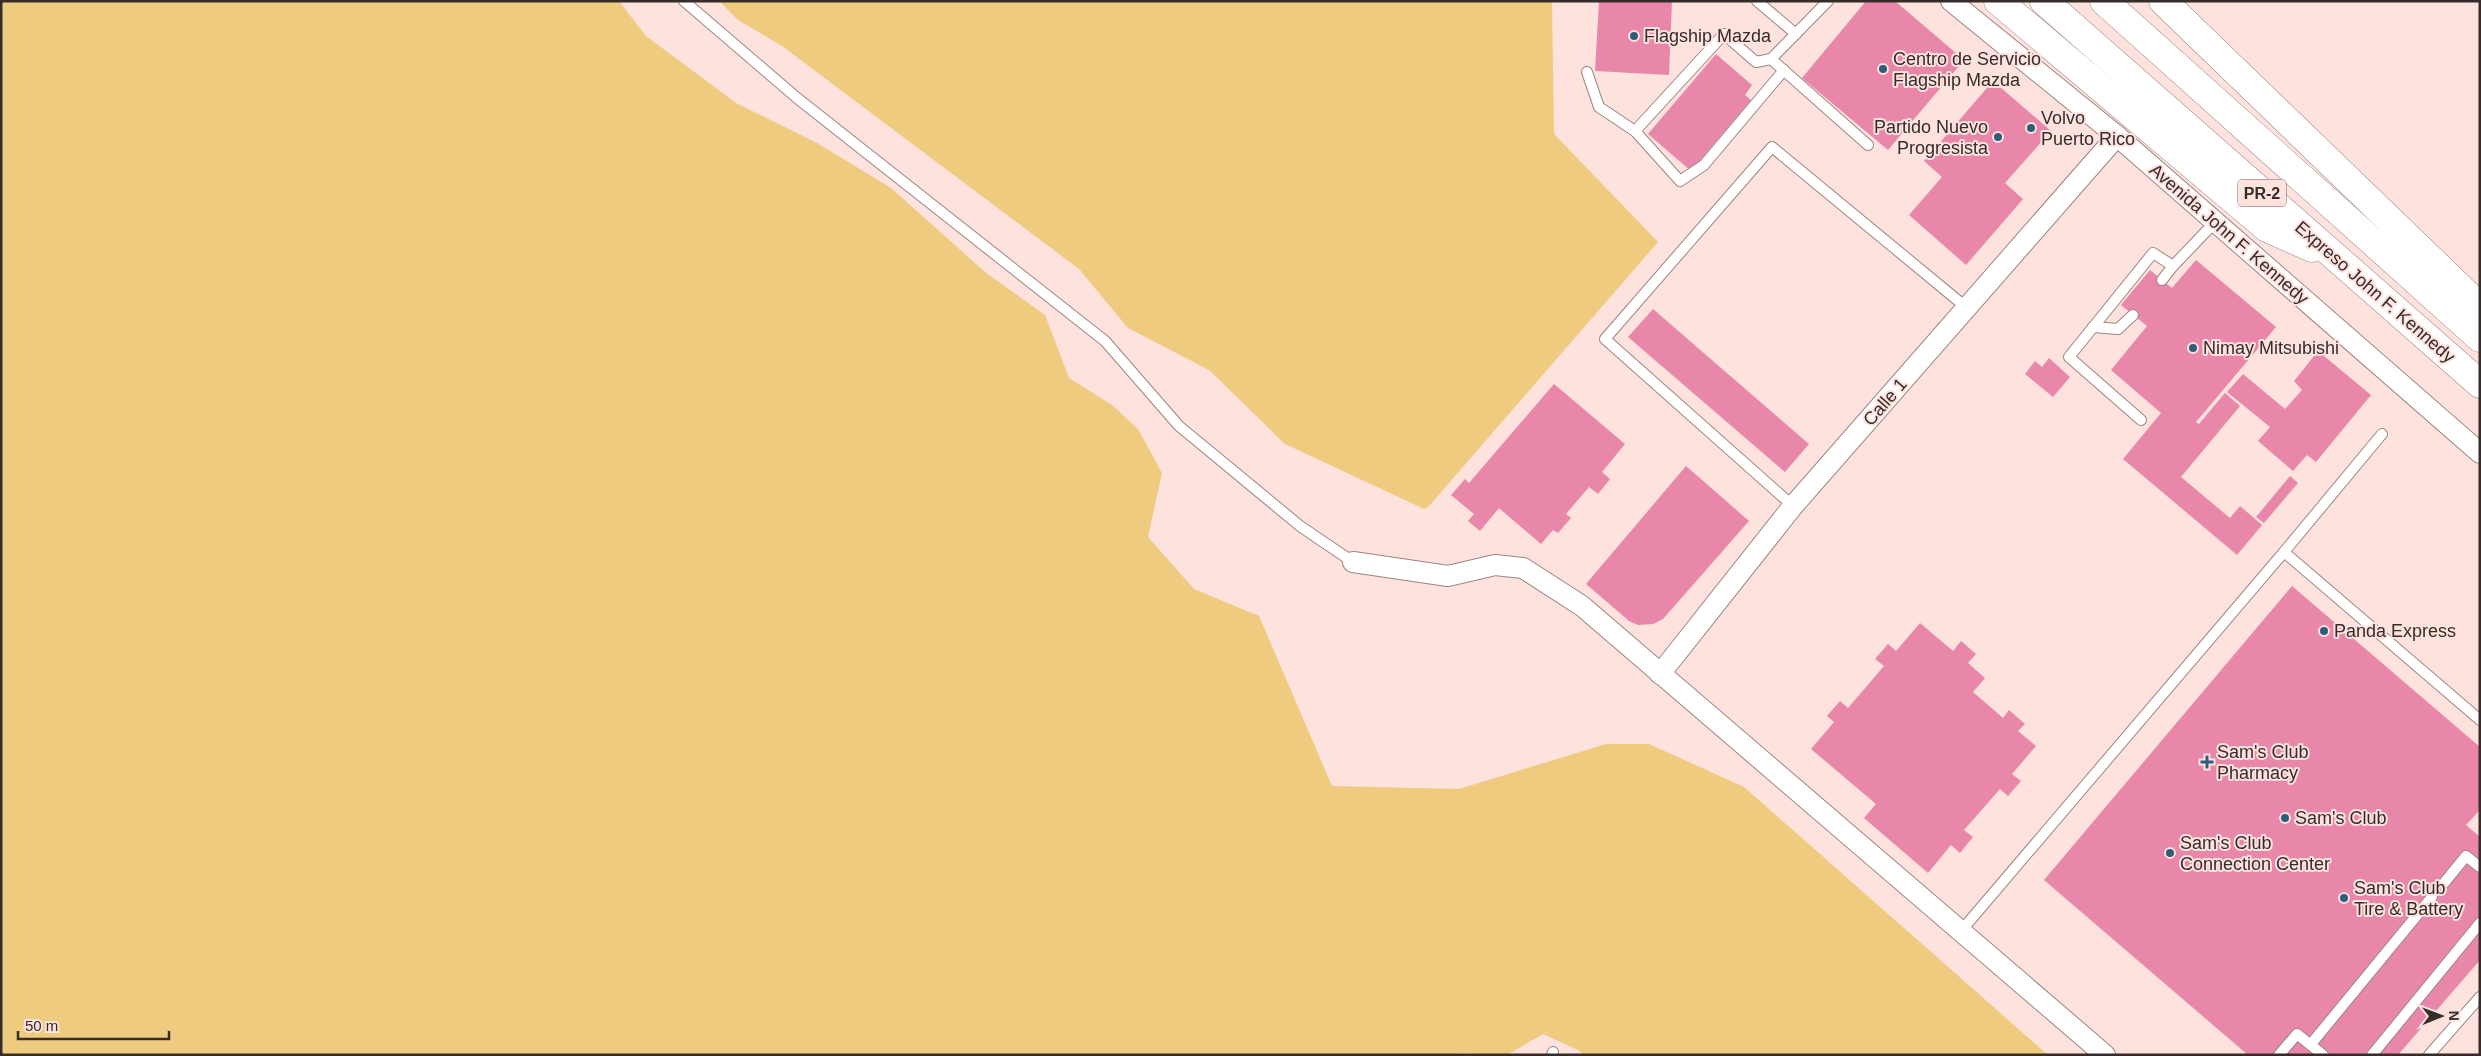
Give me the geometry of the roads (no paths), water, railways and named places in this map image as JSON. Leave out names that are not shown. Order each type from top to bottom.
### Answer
[{"type":"highway","points":[[1998,1],[2267,228],[2338,260]]},
{"type":"highway","name":"Expreso John F. Kennedy","points":[[2044,1],[2480,384]]},
{"type":"highway","name":"Expreso John F. Kennedy","points":[[2104,1],[2480,338]]},
{"type":"highway","points":[[2163,1],[2480,307]]},
{"type":"street","name":"Avenida John F. Kennedy","points":[[1951,1],[2117,136],[2480,453]]},
{"type":"street","name":"Calle 1","points":[[1660,674],[1793,506],[2117,136]]},
{"type":"street","points":[[1353,562],[1448,576],[1495,565],[1523,568],[1582,606],[2105,1055]]},
{"type":"lane","points":[[684,1],[797,98],[1105,341],[1179,426],[1300,526],[1353,562]]},
{"type":"lane","points":[[1757,1],[1796,34]]},
{"type":"lane","points":[[1635,131],[1724,34],[1756,62],[1771,59],[1828,1]]},
{"type":"lane","points":[[1771,59],[1868,145]]},
{"type":"lane","points":[[1587,72],[1599,107],[1635,131],[1680,181],[1704,165],[1784,70]]},
{"type":"lane","points":[[1793,506],[1605,338],[1772,147],[1967,308]]},
{"type":"lane","points":[[2162,280],[2215,222]]},
{"type":"lane","points":[[2141,420],[2069,357],[2153,253],[2173,266]]},
{"type":"lane","points":[[2093,327],[2118,329],[2134,315]]},
{"type":"lane","points":[[1961,932],[2382,434]]},
{"type":"lane","points":[[2284,552],[2480,720]]},
{"type":"lane","points":[[2444,883],[2466,856],[2480,867]]},
{"type":"lane","points":[[2311,1044],[2432,897]]},
{"type":"lane","points":[[2372,1055],[2480,923]]},
{"type":"lane","points":[[2429,1055],[2480,997]]},
{"type":"lane","points":[[2279,1055],[2297,1034],[2323,1055]]},
{"type":"place","name":"Flagship Mazda","points":[[1634,36]]},
{"type":"place","name":"Centro de Servicio Flagship Mazda","points":[[1883,69]]},
{"type":"place","name":"Volvo Puerto Rico","points":[[2031,128]]},
{"type":"place","name":"Partido Nuevo Progresista","points":[[1998,137]]},
{"type":"place","name":"Nimay Mitsubishi","points":[[2193,348]]},
{"type":"place","name":"Panda Express","points":[[2324,631]]},
{"type":"place","name":"Sam's Club Pharmacy","points":[[2207,762]]},
{"type":"place","name":"Sam's Club","points":[[2285,818]]},
{"type":"place","name":"Sam's Club Connection Center","points":[[2170,853]]},
{"type":"place","name":"Sam's Club Tire & Battery","points":[[2344,898]]}]
